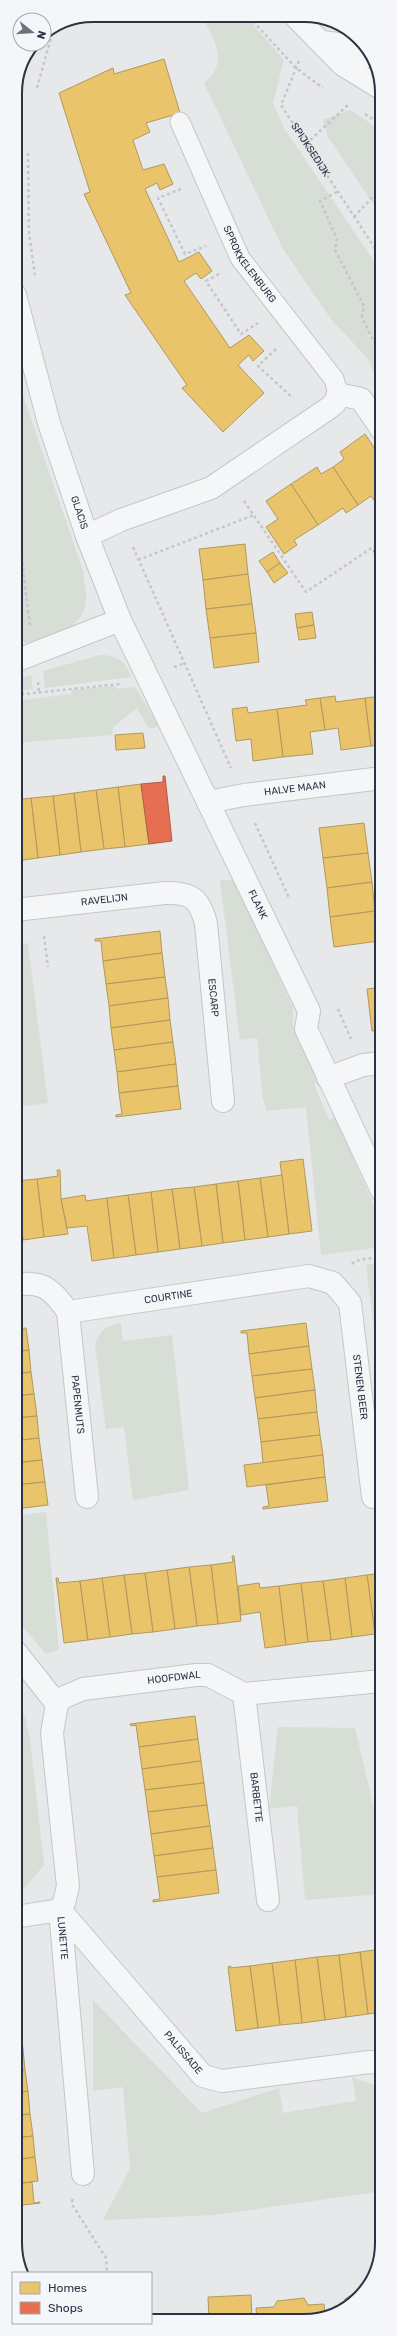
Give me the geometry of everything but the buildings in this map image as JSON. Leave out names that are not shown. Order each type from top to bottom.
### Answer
[{"type":"street","points":[[309,31],[362,53]]},
{"type":"street","points":[[309,31],[343,65],[375,84]]},
{"type":"street","name":"GLACIS","points":[[22,321],[49,423],[87,536],[120,620]]},
{"type":"street","points":[[87,536],[121,520],[204,491],[226,478],[329,408],[335,403],[338,394],[361,399],[375,420]]},
{"type":"street","points":[[22,659],[120,620]]},
{"type":"street","name":"FLANK","points":[[120,620],[309,1011],[306,1029],[375,1176]]},
{"type":"street","name":"HALVE MAAN","points":[[208,802],[244,795],[375,779]]},
{"type":"street","name":"RAVELIJN","points":[[22,909],[165,893],[179,893],[193,898]]},
{"type":"street","name":"ESCARP","points":[[193,898],[203,911],[206,924],[223,1101]]},
{"type":"street","points":[[328,1078],[373,1064]]},
{"type":"street","name":"COURTINE","points":[[68,1312],[309,1276],[333,1283]]},
{"type":"street","name":"STENEN BEER","points":[[333,1283],[350,1303],[374,1497]]},
{"type":"street","points":[[22,1285],[40,1284],[57,1296],[68,1312]]},
{"type":"street","name":"PAPENMUTS","points":[[68,1312],[87,1497]]},
{"type":"street","points":[[22,1660],[57,1704]]},
{"type":"street","name":"HOOFDWAL","points":[[57,1704],[62,1698],[83,1689],[196,1675],[208,1675],[244,1694]]},
{"type":"street","points":[[244,1694],[375,1682]]},
{"type":"street","name":"BARBETTE","points":[[244,1694],[268,1900]]},
{"type":"street","name":"LUNETTE","points":[[57,1704],[52,1733],[68,1886],[64,1903],[60,1910],[82,2174]]},
{"type":"street","points":[[22,1916],[60,1910]]},
{"type":"street","name":"PALISSADE","points":[[60,1910],[203,2076],[222,2081],[375,2062]]},
{"type":"lane","name":"SPROKKELENBURG","points":[[180,122],[240,258],[334,379],[338,394]]},
{"type":"path","name":"SPIJKSEDIJK","points":[[309,31],[281,105],[353,218],[375,249]]},
{"type":"path","points":[[37,88],[52,35]]},
{"type":"path","points":[[306,144],[349,104]]},
{"type":"path","points":[[28,153],[30,233],[36,279]]},
{"type":"path","points":[[337,192],[320,201],[336,239],[335,250],[364,306],[362,318],[375,344]]},
{"type":"path","points":[[353,218],[375,194]]},
{"type":"path","points":[[226,478],[254,515],[306,592],[375,545]]},
{"type":"path","points":[[138,560],[254,515]]},
{"type":"path","points":[[121,520],[290,901]]},
{"type":"path","points":[[22,560],[31,634],[36,654]]},
{"type":"path","points":[[22,694],[131,683],[185,663]]},
{"type":"path","points":[[338,1008],[373,1064]]},
{"type":"path","points":[[82,2174],[70,2180],[73,2206],[106,2258],[107,2272]]},
{"type":"shaded area","points":[[205,22],[250,22],[284,60],[273,103],[284,128],[375,263],[375,377],[368,359],[331,319],[283,249],[204,83],[212,75],[218,59],[215,42]]},
{"type":"shaded area","points":[[350,110],[375,126],[375,207],[328,137],[323,120]]},
{"type":"shaded area","points":[[22,392],[83,571],[86,596],[84,610],[73,625],[55,635],[25,643],[22,639]]},
{"type":"shaded area","points":[[100,655],[111,656],[120,660],[129,671],[131,677],[45,688],[43,671]]},
{"type":"shaded area","points":[[31,675],[33,689],[22,690],[22,678]]},
{"type":"shaded area","points":[[115,686],[118,689],[135,687],[159,726],[149,729],[137,708],[113,727],[112,735],[22,742],[22,700],[71,694],[72,690]]},
{"type":"shaded area","points":[[220,880],[234,880],[293,1008],[293,1024],[318,1081],[314,1084],[329,1120],[335,1117],[375,1208],[375,1248],[321,1255],[306,1107],[267,1111],[263,1100],[257,1038],[240,1040]]},
{"type":"shaded area","points":[[28,943],[48,1103],[22,1106],[22,944]]},
{"type":"shaded area","points":[[375,1264],[375,1337],[366,1265]]},
{"type":"shaded area","points":[[121,1323],[123,1341],[172,1335],[189,1490],[133,1500],[124,1427],[106,1429],[95,1345],[101,1332],[108,1327]]},
{"type":"shaded area","points":[[46,1512],[59,1650],[46,1654],[22,1625],[22,1515]]},
{"type":"shaded area","points":[[22,1712],[26,1718],[30,1740],[44,1865],[22,1891]]},
{"type":"shaded area","points":[[278,1727],[355,1728],[375,1813],[375,1895],[305,1900],[297,1806],[269,1809]]},
{"type":"shaded area","points":[[93,2000],[202,2113],[279,2088],[283,2113],[356,2101],[352,2077],[375,2085],[375,2192],[215,2215],[103,2220],[130,2168],[123,2087],[93,2091]]}]
